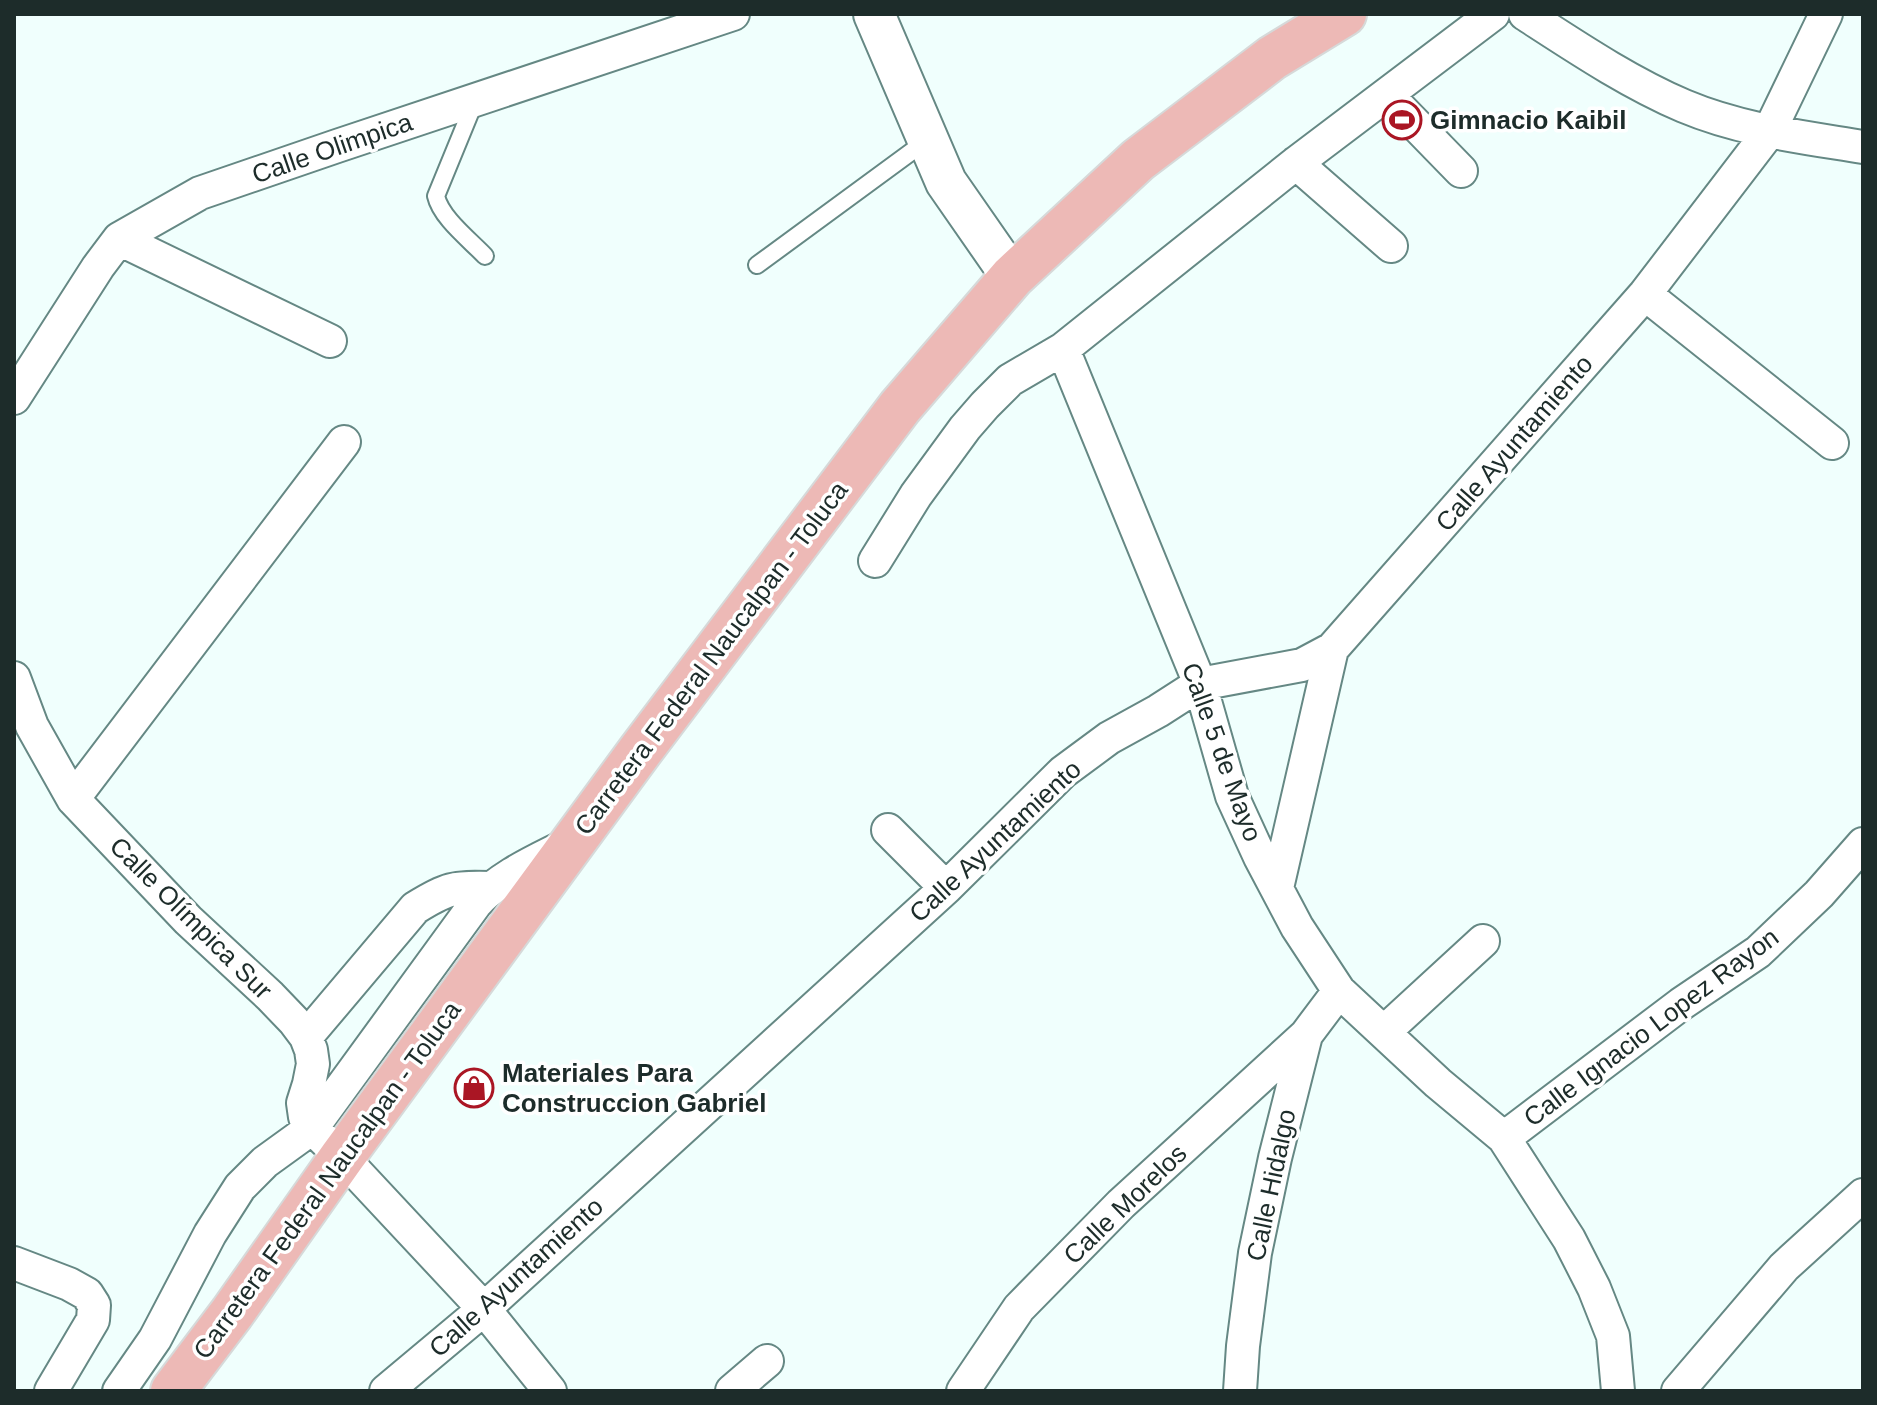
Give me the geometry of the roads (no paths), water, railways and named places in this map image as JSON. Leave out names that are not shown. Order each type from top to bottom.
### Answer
[{"type":"main road","name":"Carretera Federal Naucalpan - Toluca","points":[[175,1389],[232,1313],[327,1143],[572,843],[900,407],[1012,277],[1138,160],[1272,58],[1344,14]]},
{"type":"street","name":"Calle Olimpica","points":[[14,398],[119,239],[200,193],[733,14]]},
{"type":"street","points":[[874,14],[946,182],[1012,277]]},
{"type":"street","points":[[875,561],[916,495],[985,405],[1010,380],[1063,349],[1296,163],[1493,14]]},
{"type":"street","points":[[1525,14],[1642,85],[1685,106],[1769,132],[1863,147]]},
{"type":"street","name":"Calle Ayuntamiento","points":[[386,1391],[484,1309],[946,888],[1063,772],[1109,738],[1200,684],[1302,665],[1332,649],[1645,294],[1769,132],[1826,14]]},
{"type":"street","points":[[1387,95],[1461,171]]},
{"type":"street","points":[[1296,163],[1391,246]]},
{"type":"street","points":[[119,239],[330,341]]},
{"type":"street","points":[[1645,294],[1832,443]]},
{"type":"street","name":"Calle 5 de Mayo","points":[[1063,349],[1200,684],[1232,796],[1297,927],[1339,991],[1438,1083],[1504,1138],[1569,1239],[1594,1288],[1613,1336],[1618,1391]]},
{"type":"street","points":[[73,799],[344,442]]},
{"type":"street","points":[[1277,888],[1332,649]]},
{"type":"street","name":"Calle Olímpica Sur","points":[[14,678],[32,726],[73,799],[188,920],[270,996],[306,1037]]},
{"type":"street","points":[[888,830],[946,888]]},
{"type":"street","points":[[122,1390],[155,1339],[210,1234],[240,1187],[265,1162],[327,1143],[467,916],[490,888],[507,876],[572,843]]},
{"type":"street","name":"Calle Ignacio Lopez Rayon","points":[[1504,1138],[1681,1004],[1758,952],[1819,894],[1863,844]]},
{"type":"street","points":[[490,888],[459,887],[415,908],[306,1037],[313,1064],[303,1103],[305,1117],[327,1143],[484,1309],[550,1391]]},
{"type":"street","points":[[1384,1032],[1483,941]]},
{"type":"street","name":"Calle Hidalgo","points":[[1240,1391],[1255,1253],[1275,1158],[1306,1035],[1339,991]]},
{"type":"street","name":"Calle Morelos","points":[[963,1391],[1019,1308],[1121,1204],[1306,1035]]},
{"type":"street","points":[[1678,1391],[1784,1267],[1863,1195]]},
{"type":"street","points":[[14,1263],[69,1284],[87,1294],[94,1305],[93,1320],[51,1391]]},
{"type":"street","points":[[732,1391],[767,1361]]},
{"type":"lane","points":[[475,99],[436,196],[446,216],[485,256]]},
{"type":"lane","points":[[757,265],[928,140]]},
{"type":"place","name":"Gimnacio Kaibil","points":[[1402,120]]},
{"type":"place","name":"Materiales Para Construccion Gabriel","points":[[474,1088]]}]
